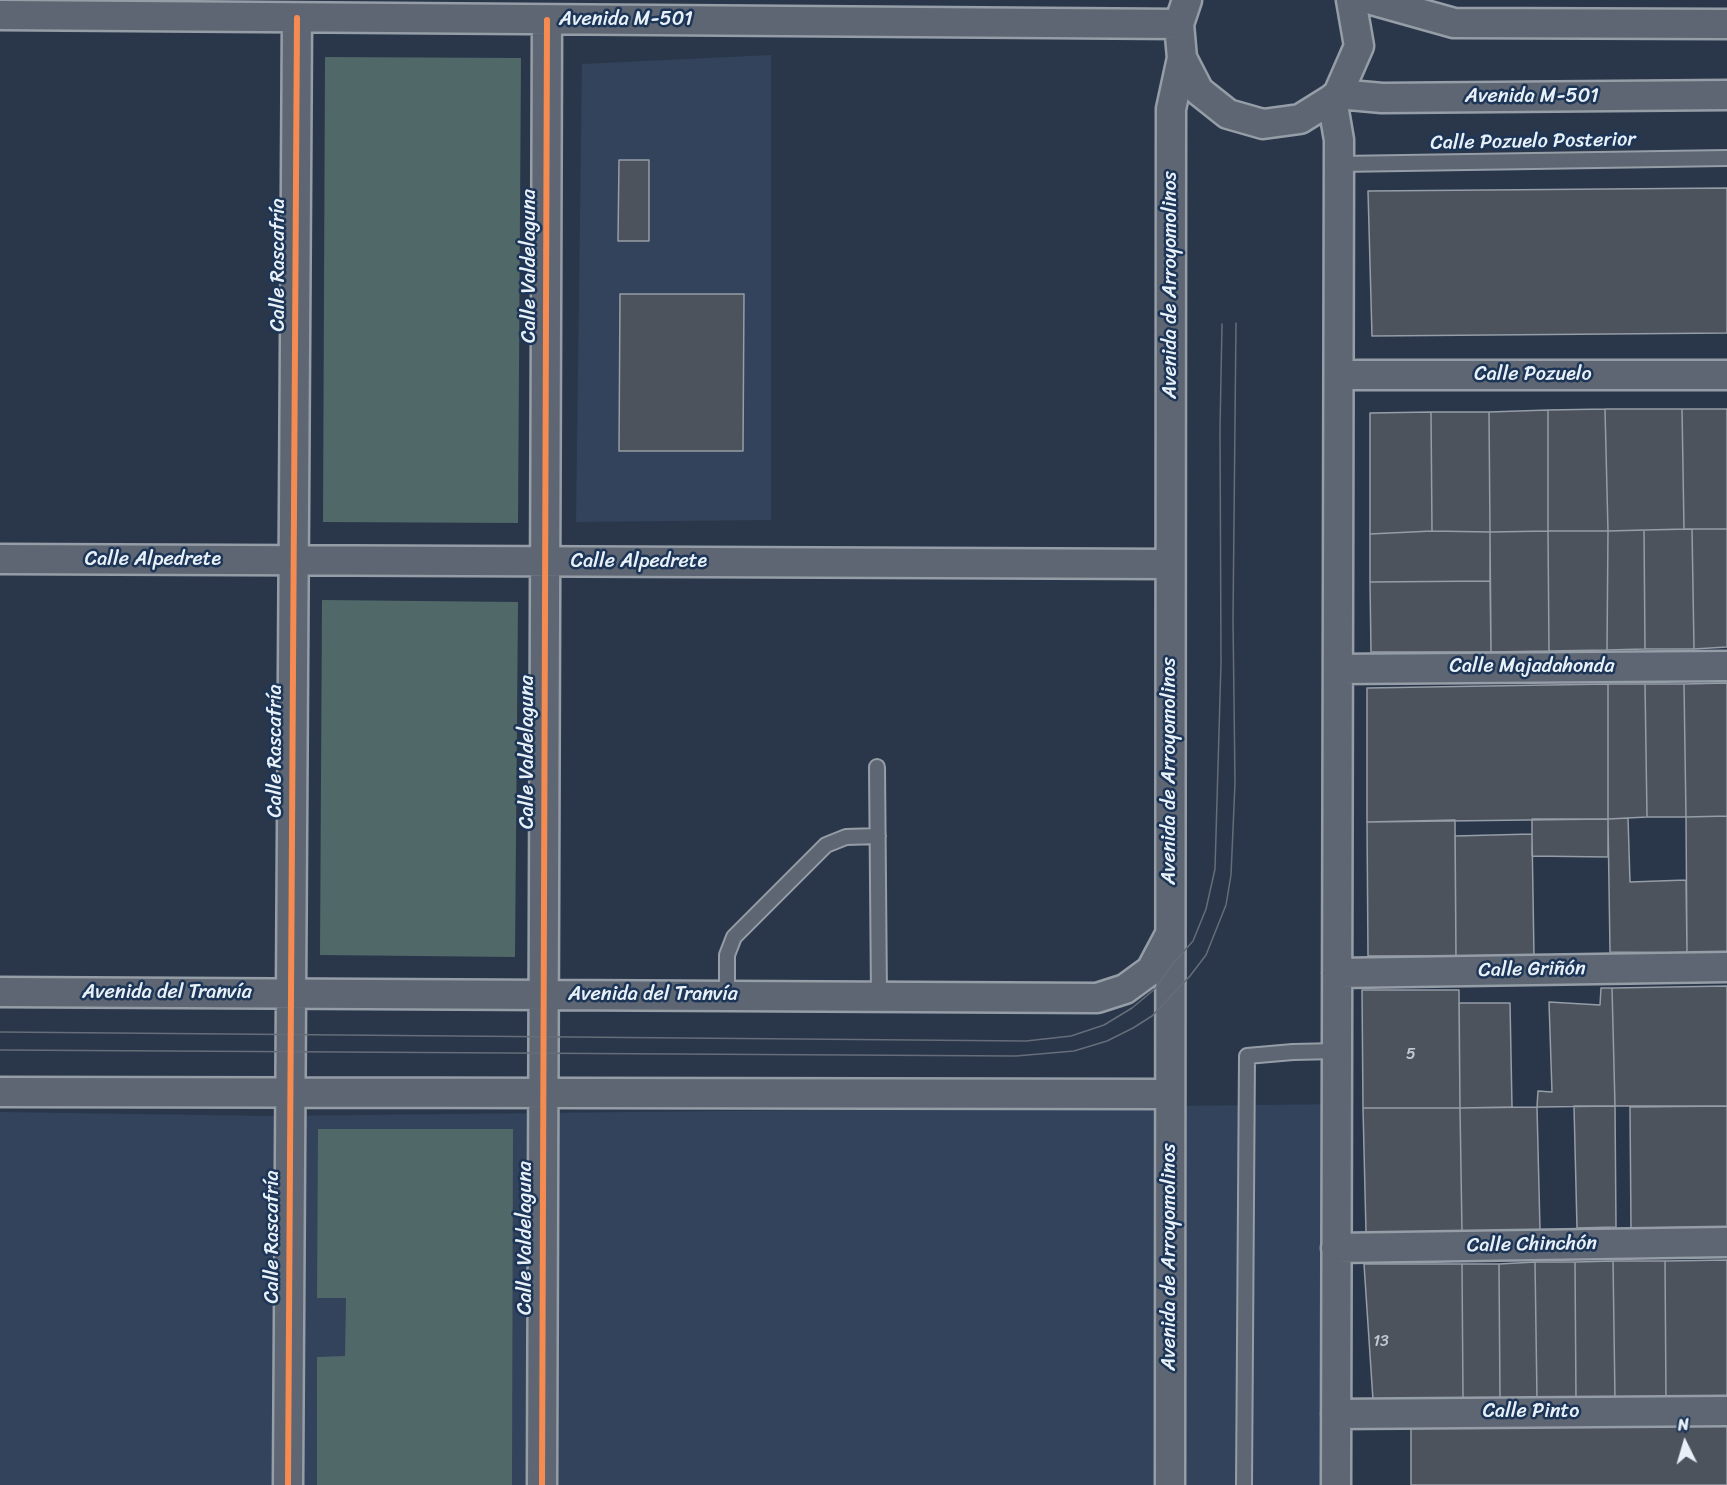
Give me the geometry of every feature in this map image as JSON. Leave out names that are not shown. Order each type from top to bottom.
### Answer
[{"type":"street","points":[[1336,1485],[1339,140],[1335,97],[1359,46],[1351,0]]},
{"type":"street","points":[[1372,0],[1454,23],[1727,24]]},
{"type":"street","points":[[1183,12],[1182,58],[1198,91],[1228,114],[1263,124],[1300,119],[1335,97]]},
{"type":"street","name":"Avenida M-501","points":[[0,15],[547,20],[1183,12]]},
{"type":"street","name":"Calle Rascafría","points":[[288,1485],[297,18]]},
{"type":"street","name":"Calle Valdelaguna","points":[[542,1485],[547,20]]},
{"type":"street","name":"Avenida de Arroyomolinos","points":[[1170,1485],[1171,109],[1182,58]]},
{"type":"street","name":"Avenida M-501","points":[[1335,97],[1727,95]]},
{"type":"street","name":"Calle Pozuelo","points":[[1339,375],[1727,375]]},
{"type":"street","name":"Calle Alpedrete","points":[[0,559],[1170,564]]},
{"type":"street","name":"Calle Majadahonda","points":[[1338,669],[1727,666]]},
{"type":"street","name":"Avenida del Tranvía","points":[[0,992],[1097,998],[1125,989],[1151,970],[1170,934]]},
{"type":"street","name":"Calle Griñón","points":[[1337,972],[1727,967]]},
{"type":"street","points":[[0,1092],[1170,1094]]},
{"type":"street","name":"Calle Chinchón","points":[[1336,1248],[1727,1242]]},
{"type":"street","name":"Calle Pinto","points":[[1336,1414],[1727,1411]]},
{"type":"lane","name":"Calle Pozuelo Posterior","points":[[1339,164],[1727,158]]},
{"type":"lane","points":[[877,767],[879,996]]},
{"type":"lane","points":[[727,996],[727,955],[734,937],[826,845],[846,837],[878,836]]},
{"type":"lane","points":[[1244,1485],[1247,1056],[1337,1051]]},
{"type":"shaded area","points":[[771,55],[771,520],[576,522],[582,64]]},
{"type":"shaded area","points":[[1348,1104],[1349,1485],[0,1485],[0,1112],[272,1116]]},
{"type":"green space","points":[[325,57],[521,58],[518,523],[323,522]]},
{"type":"green space","points":[[322,600],[518,602],[515,957],[320,955]]},
{"type":"green space","points":[[318,1129],[513,1129],[512,1485],[317,1485],[317,1357],[345,1356],[346,1298],[317,1298]]},
{"type":"building","points":[[619,160],[649,160],[649,241],[618,241]]},
{"type":"building","points":[[1727,188],[1727,333],[1372,336],[1368,191]]},
{"type":"building","points":[[620,294],[744,294],[743,451],[619,451]]},
{"type":"building","points":[[1605,409],[1608,531],[1548,531],[1548,410]]},
{"type":"building","points":[[1605,409],[1682,409],[1684,529],[1608,531]]},
{"type":"building","points":[[1682,409],[1727,409],[1727,529],[1684,529]]},
{"type":"building","points":[[1548,410],[1548,531],[1490,532],[1489,412]]},
{"type":"building","points":[[1431,412],[1432,531],[1370,534],[1370,413]]},
{"type":"building","points":[[1431,412],[1489,412],[1490,532],[1432,531]]},
{"type":"building","points":[[1692,529],[1694,649],[1645,649],[1644,530]]},
{"type":"building","points":[[1692,529],[1727,529],[1727,647],[1694,649]]},
{"type":"building","points":[[1644,530],[1645,649],[1607,650],[1608,531]]},
{"type":"building","points":[[1432,531],[1490,532],[1490,581],[1370,582],[1370,534]]},
{"type":"building","points":[[1548,531],[1549,651],[1491,652],[1490,532]]},
{"type":"building","points":[[1548,531],[1608,531],[1607,650],[1549,651]]},
{"type":"building","points":[[1490,581],[1491,652],[1371,652],[1370,582]]},
{"type":"building","points":[[1727,683],[1727,816],[1686,817],[1684,684]]},
{"type":"building","points":[[1608,684],[1608,819],[1367,822],[1367,688]]},
{"type":"building","points":[[1608,684],[1645,684],[1647,817],[1608,819]]},
{"type":"building","points":[[1645,684],[1684,684],[1686,817],[1647,817]]},
{"type":"building","points":[[1727,816],[1727,952],[1687,953],[1686,817]]},
{"type":"building","points":[[1628,818],[1630,882],[1686,880],[1687,953],[1610,952],[1608,819]]},
{"type":"building","points":[[1532,819],[1608,819],[1608,857],[1532,856]]},
{"type":"building","points":[[1455,820],[1456,956],[1368,956],[1367,822]]},
{"type":"building","points":[[1532,834],[1534,956],[1456,956],[1455,836]]},
{"type":"building","points":[[1727,986],[1727,1106],[1615,1106],[1612,988]]},
{"type":"building","points":[[1601,988],[1612,988],[1615,1106],[1537,1107],[1538,1091],[1552,1092],[1549,1002],[1600,1005]]},
{"type":"building","points":[[1362,990],[1459,990],[1460,1108],[1363,1108]]},
{"type":"building","points":[[1459,1003],[1510,1003],[1512,1107],[1460,1108]]},
{"type":"building","points":[[1574,1106],[1615,1106],[1616,1227],[1577,1228]]},
{"type":"building","points":[[1727,1106],[1727,1227],[1631,1228],[1630,1107]]},
{"type":"building","points":[[1537,1107],[1540,1230],[1462,1233],[1460,1108]]},
{"type":"building","points":[[1363,1108],[1460,1108],[1462,1233],[1366,1232]]},
{"type":"building","points":[[1727,1260],[1727,1398],[1666,1398],[1665,1261]]},
{"type":"building","points":[[1613,1261],[1615,1399],[1576,1400],[1575,1262]]},
{"type":"building","points":[[1613,1261],[1665,1261],[1666,1398],[1615,1399]]},
{"type":"building","points":[[1535,1262],[1537,1399],[1500,1399],[1499,1264]]},
{"type":"building","points":[[1535,1262],[1575,1262],[1576,1400],[1537,1399]]},
{"type":"building","points":[[1364,1264],[1462,1264],[1463,1400],[1373,1400]]},
{"type":"building","points":[[1462,1264],[1499,1264],[1500,1399],[1463,1400]]},
{"type":"building","points":[[1727,1422],[1727,1485],[1411,1485],[1411,1425]]},
{"type":"tram line","points":[[0,1050],[1016,1056],[1074,1051],[1107,1041],[1133,1028],[1152,1016],[1190,976],[1206,955],[1226,905],[1231,875],[1235,783],[1233,619],[1236,323]]},
{"type":"tram line","points":[[0,1032],[1026,1041],[1071,1036],[1104,1025],[1132,1008],[1156,988],[1170,967],[1193,941],[1206,909],[1215,869],[1221,663],[1222,324]]},
{"type":"cycle path","points":[[288,1485],[297,18]]},
{"type":"cycle path","points":[[542,1485],[547,20]]}]
